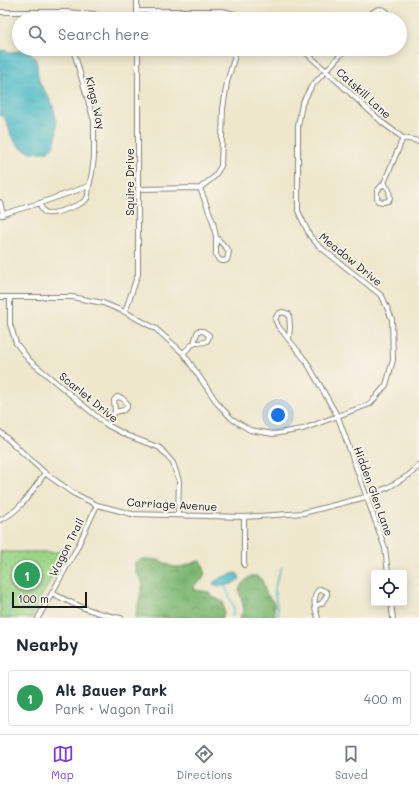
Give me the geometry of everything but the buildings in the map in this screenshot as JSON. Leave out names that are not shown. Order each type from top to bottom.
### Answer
[{"type":"street","points":[[137,0],[137,11],[227,12]]},
{"type":"street","points":[[372,12],[378,9],[387,12]]},
{"type":"street","points":[[0,12],[66,12]]},
{"type":"street","name":"Kings Way","points":[[40,203],[44,212],[47,214],[53,214],[83,203],[88,196],[94,157],[94,121],[75,56]]},
{"type":"street","name":"Squire Drive","points":[[125,312],[136,284],[138,274],[138,56]]},
{"type":"street","points":[[138,189],[200,188],[214,177],[221,166],[223,109],[227,82],[236,56]]},
{"type":"street","name":"Catskill Lane","points":[[310,56],[383,123],[403,138],[419,141]]},
{"type":"street","name":"Meadow Drive","points":[[0,297],[72,297],[103,303],[125,312],[156,329],[183,354],[218,404],[232,419],[250,430],[273,434],[303,429],[370,404],[386,385],[393,360],[392,319],[382,296],[320,247],[310,236],[298,211],[298,126],[302,104],[311,87],[340,56]]},
{"type":"street","points":[[384,183],[403,138]]},
{"type":"street","points":[[0,202],[2,215],[89,186]]},
{"type":"street","points":[[200,188],[213,222],[216,236],[216,255],[218,260],[227,260],[229,251],[216,236]]},
{"type":"street","name":"Scarlet Drive","points":[[10,297],[10,324],[16,343],[29,360],[107,425],[126,435],[160,448],[173,463],[179,481],[178,514]]},
{"type":"street","name":"Hidden Glen Lane","points":[[289,338],[289,314],[282,312],[278,314],[275,319],[278,326],[306,361],[338,417],[385,548],[388,570]]},
{"type":"street","points":[[183,354],[194,344]]},
{"type":"street","points":[[107,425],[115,412]]},
{"type":"street","name":"Carriage Avenue","points":[[0,432],[45,473],[73,493],[97,505],[132,514],[178,514],[244,517],[303,513],[366,497],[389,487],[409,475],[419,466]]},
{"type":"street","points":[[0,520],[10,516],[19,508],[45,473]]},
{"type":"street","name":"Wagon Trail","points":[[38,618],[77,548],[97,505]]},
{"type":"street","points":[[244,517],[244,565]]},
{"type":"street","points":[[52,593],[73,604],[94,612],[121,618]]},
{"type":"street","points":[[316,606],[318,618]]},
{"type":"street","points":[[391,606],[393,618]]},
{"type":"green space","points":[[0,552],[67,552],[41,597],[32,618],[0,618]]},
{"type":"green space","points":[[142,559],[159,560],[174,567],[182,567],[200,561],[204,568],[204,575],[202,580],[195,584],[195,590],[209,592],[211,596],[223,602],[224,613],[222,618],[135,618],[143,583],[135,571],[135,562]]},
{"type":"green space","points":[[251,576],[256,576],[262,580],[266,593],[274,603],[275,618],[239,618],[244,610],[239,589],[241,585]]},
{"type":"water","points":[[0,50],[12,52],[12,56],[34,56],[37,64],[40,83],[53,106],[57,129],[56,140],[53,146],[48,151],[32,152],[23,149],[15,142],[5,119],[0,115]]},
{"type":"water","points":[[236,573],[240,579],[232,584],[218,587],[213,583],[222,577]]},
{"type":"waterway","points":[[278,618],[275,588],[282,567]]},
{"type":"waterway","points":[[225,586],[234,607],[232,618]]},
{"type":"waterway","points":[[10,618],[11,602]]},
{"type":"place","name":"Alt Bauer Park","points":[[27,575]]}]
